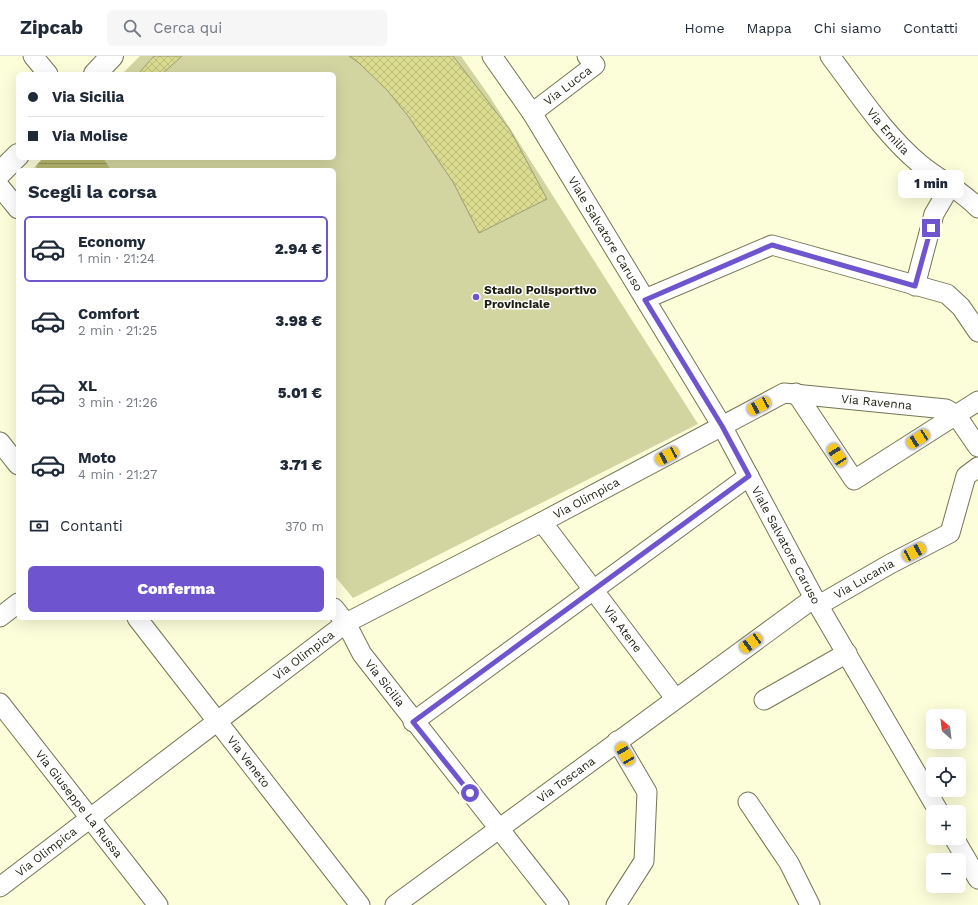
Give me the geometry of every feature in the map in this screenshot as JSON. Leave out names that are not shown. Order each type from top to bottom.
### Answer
[{"type":"street","points":[[33,56],[46,72]]},
{"type":"street","points":[[97,72],[112,56]]},
{"type":"street","name":"Viale Salvatore Caruso","points":[[492,56],[532,113],[722,426],[817,602],[935,805]]},
{"type":"street","name":"Via Lucca","points":[[532,113],[595,65],[587,56]]},
{"type":"street","name":"Via Emilia","points":[[830,56],[890,135],[920,164],[951,185],[978,208]]},
{"type":"street","points":[[0,173],[16,157]]},
{"type":"street","points":[[915,286],[934,214],[951,185]]},
{"type":"street","points":[[0,187],[16,207]]},
{"type":"street","points":[[645,300],[772,245],[948,294],[961,307],[978,332]]},
{"type":"street","name":"Via Ravenna","points":[[722,426],[784,393],[946,409],[956,415]]},
{"type":"street","points":[[796,394],[854,480],[978,401]]},
{"type":"street","points":[[956,415],[978,447]]},
{"type":"street","name":"Via Olimpica","points":[[0,887],[346,623],[542,522],[722,426]]},
{"type":"street","points":[[0,442],[16,462]]},
{"type":"street","name":"Via Lucania","points":[[817,602],[950,533],[966,476],[978,467]]},
{"type":"street","points":[[413,722],[749,476]]},
{"type":"street","name":"Via Atene","points":[[542,522],[675,698]]},
{"type":"street","name":"Via Toscana","points":[[395,905],[675,698],[817,602]]},
{"type":"street","points":[[0,617],[16,605]]},
{"type":"street","name":"Via Sicilia","points":[[336,610],[346,623],[362,654],[413,722],[559,905]]},
{"type":"street","name":"Via Veneto","points":[[139,620],[360,905]]},
{"type":"street","points":[[764,700],[847,653]]},
{"type":"street","name":"Via Giuseppe La Russa","points":[[0,703],[158,905]]},
{"type":"street","points":[[616,905],[644,861],[647,792],[617,741]]},
{"type":"street","points":[[748,802],[788,863],[810,905]]},
{"type":"street","points":[[958,845],[978,879]]},
{"type":"green space","name":"Stadio Polisportivo Provinciale","points":[[140,56],[461,56],[490,97],[698,424],[353,598],[336,577],[336,168],[34,168],[41,160],[336,160],[336,72],[124,72]]},
{"type":"shaded area","points":[[41,160],[104,160],[110,168],[37,168],[36,166]]},
{"type":"building","points":[[154,56],[182,56],[164,72],[140,72]]},
{"type":"building","points":[[349,56],[453,56],[510,130],[547,199],[479,233],[453,182],[408,116],[387,90],[359,63]]},
{"type":"place","name":"Stadio Polisportivo Provinciale","points":[[476,297]]},
{"type":"route","points":[[470,793],[413,722],[749,476],[722,426],[645,300],[772,245],[915,286],[931,228]]}]
